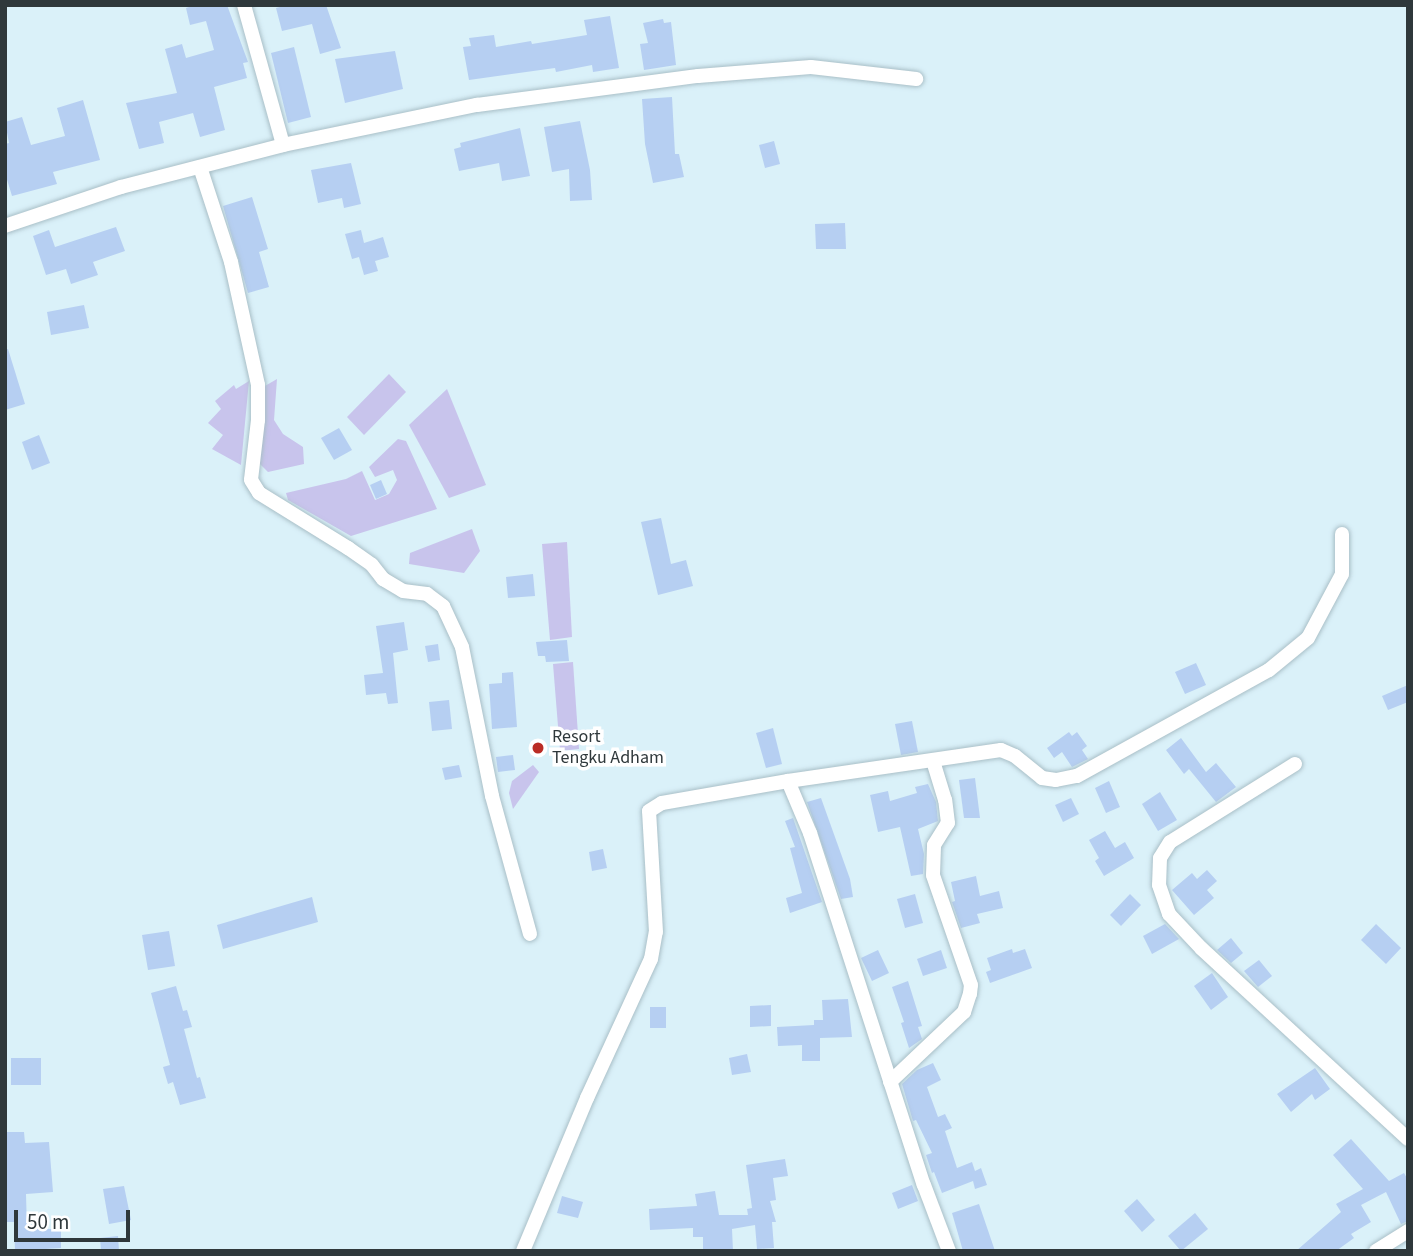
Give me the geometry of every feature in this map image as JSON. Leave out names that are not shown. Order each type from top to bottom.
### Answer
[{"type":"street","points":[[244,5],[282,145]]},
{"type":"street","points":[[5,226],[121,187],[282,145],[477,105],[698,76],[811,67],[916,79]]},
{"type":"street","points":[[200,167],[231,262],[258,385],[258,419],[251,480],[259,493],[348,548],[372,565],[383,579],[403,591],[427,594],[443,606],[463,647],[492,796],[530,934]]},
{"type":"street","points":[[523,1251],[587,1098],[651,960],[656,932],[649,811],[662,803],[788,781],[1001,750],[1015,756],[1042,778],[1055,780],[1077,776],[1269,670],[1308,638],[1342,574],[1342,534]]},
{"type":"street","points":[[890,1082],[964,1012],[971,994],[971,985],[933,875],[934,845],[948,822],[945,800],[933,761]]},
{"type":"street","points":[[1295,764],[1170,842],[1160,858],[1158,885],[1169,914],[1202,949],[1408,1139]]},
{"type":"street","points":[[788,781],[810,833],[890,1082],[949,1251]]},
{"type":"street","points":[[1376,1251],[1408,1231]]},
{"type":"shaded area","points":[[389,374],[406,392],[364,435],[347,417]]},
{"type":"shaded area","points":[[277,379],[274,420],[283,434],[303,447],[304,464],[268,472],[259,463],[265,386]]},
{"type":"shaded area","points":[[249,381],[241,465],[212,449],[223,435],[208,423],[221,409],[215,401],[234,385],[236,389]]},
{"type":"shaded area","points":[[447,389],[486,485],[449,498],[409,425]]},
{"type":"shaded area","points":[[398,439],[406,441],[437,509],[351,536],[288,500],[286,493],[346,479],[362,471],[375,500],[389,494],[397,480],[393,470],[375,477],[369,467]]},
{"type":"shaded area","points":[[472,529],[480,551],[464,573],[409,564],[410,553]]},
{"type":"shaded area","points":[[567,542],[572,637],[550,640],[542,544]]},
{"type":"shaded area","points":[[573,662],[579,749],[560,751],[553,664]]},
{"type":"shaded area","points":[[533,765],[539,772],[513,809],[509,793],[512,781]]},
{"type":"building","points":[[195,5],[227,5],[248,62],[243,63],[247,78],[214,87],[225,130],[200,137],[193,113],[159,122],[164,143],[139,149],[126,103],[177,93],[165,49],[182,44],[186,58],[214,50],[206,21],[190,25],[186,8]]},
{"type":"building","points":[[287,5],[326,5],[341,48],[320,54],[312,24],[282,31],[276,8]]},
{"type":"building","points":[[610,16],[619,68],[593,72],[592,65],[556,72],[555,68],[469,80],[463,47],[471,46],[469,38],[494,35],[496,47],[531,41],[532,44],[587,35],[584,20]]},
{"type":"building","points":[[663,19],[664,23],[671,22],[676,65],[644,70],[640,44],[648,43],[643,23]]},
{"type":"building","points":[[294,47],[311,117],[288,123],[271,53]]},
{"type":"building","points":[[395,51],[403,89],[345,103],[335,59]]},
{"type":"building","points":[[672,97],[675,154],[679,154],[684,177],[653,183],[645,144],[642,99]]},
{"type":"building","points":[[83,100],[100,160],[53,172],[57,184],[12,196],[5,173],[5,144],[9,143],[5,122],[22,117],[31,145],[65,136],[57,108]]},
{"type":"building","points":[[580,121],[590,170],[592,200],[570,201],[569,169],[552,172],[544,127]]},
{"type":"building","points":[[520,128],[530,176],[502,181],[499,163],[459,171],[454,149],[461,147],[460,143]]},
{"type":"building","points":[[774,141],[780,164],[765,168],[759,145]]},
{"type":"building","points":[[351,163],[361,204],[344,208],[342,198],[318,203],[311,170]]},
{"type":"building","points":[[252,197],[268,249],[259,252],[269,287],[248,293],[223,206]]},
{"type":"building","points":[[845,223],[846,249],[816,249],[815,224]]},
{"type":"building","points":[[116,227],[125,251],[93,262],[98,275],[71,284],[66,269],[46,275],[33,236],[49,230],[55,247]]},
{"type":"building","points":[[361,230],[364,243],[383,237],[389,257],[375,261],[378,271],[364,275],[359,257],[352,259],[345,234]]},
{"type":"building","points":[[84,305],[89,328],[51,335],[47,312]]},
{"type":"building","points":[[8,349],[25,404],[5,410],[5,350]]},
{"type":"building","points":[[339,428],[352,450],[334,460],[321,438]]},
{"type":"building","points":[[39,435],[50,463],[32,470],[22,442]]},
{"type":"building","points":[[381,480],[387,494],[376,499],[370,485]]},
{"type":"building","points":[[661,518],[671,564],[686,560],[693,586],[658,595],[641,522]]},
{"type":"building","points":[[533,574],[535,596],[508,598],[506,577]]},
{"type":"building","points":[[404,622],[408,650],[393,653],[398,703],[388,704],[386,693],[366,695],[364,675],[383,673],[376,626]]},
{"type":"building","points":[[567,640],[569,661],[546,662],[545,656],[538,656],[536,642]]},
{"type":"building","points":[[438,644],[440,660],[428,662],[425,646]]},
{"type":"building","points":[[1196,663],[1206,685],[1185,694],[1175,672]]},
{"type":"building","points":[[513,672],[517,727],[492,729],[489,684],[502,683],[502,673]]},
{"type":"building","points":[[1408,685],[1408,702],[1388,710],[1382,696]]},
{"type":"building","points":[[449,700],[452,729],[432,731],[429,702]]},
{"type":"building","points":[[912,721],[918,752],[901,755],[895,724]]},
{"type":"building","points":[[773,728],[782,764],[766,768],[756,733]]},
{"type":"building","points":[[1069,732],[1072,736],[1077,732],[1087,746],[1082,750],[1088,759],[1072,767],[1062,752],[1054,758],[1047,748]]},
{"type":"building","points":[[1181,738],[1206,772],[1216,763],[1236,787],[1216,802],[1189,769],[1184,774],[1166,750]]},
{"type":"building","points":[[513,755],[515,770],[498,772],[496,757]]},
{"type":"building","points":[[459,765],[462,777],[445,780],[442,768]]},
{"type":"building","points":[[975,778],[980,818],[964,818],[959,780]]},
{"type":"building","points":[[1109,781],[1120,807],[1106,813],[1095,788]]},
{"type":"building","points":[[928,784],[936,802],[938,821],[918,829],[924,854],[923,874],[911,876],[900,827],[878,832],[870,795],[888,791],[890,801],[917,793],[915,787]]},
{"type":"building","points":[[1160,792],[1177,820],[1158,831],[1142,804]]},
{"type":"building","points":[[821,798],[850,879],[853,897],[841,899],[807,802]]},
{"type":"building","points":[[1071,798],[1079,814],[1063,822],[1055,805]]},
{"type":"building","points":[[793,818],[822,902],[790,913],[786,898],[802,893],[790,848],[795,847],[785,821]]},
{"type":"building","points":[[1105,831],[1115,848],[1125,842],[1134,858],[1104,876],[1095,861],[1099,858],[1089,840]]},
{"type":"building","points":[[603,849],[607,868],[592,871],[589,852]]},
{"type":"building","points":[[1207,870],[1217,881],[1207,890],[1214,898],[1194,915],[1172,890],[1192,873],[1197,879]]},
{"type":"building","points":[[976,876],[980,896],[999,891],[1003,908],[977,914],[980,923],[961,928],[952,902],[955,901],[951,882]]},
{"type":"building","points":[[915,894],[923,923],[905,928],[897,899]]},
{"type":"building","points":[[1130,894],[1141,905],[1121,926],[1110,915]]},
{"type":"building","points":[[312,897],[318,922],[223,949],[217,925]]},
{"type":"building","points":[[1165,924],[1179,939],[1152,954],[1143,936]]},
{"type":"building","points":[[1376,924],[1401,948],[1386,964],[1361,940]]},
{"type":"building","points":[[169,931],[175,966],[148,970],[142,935]]},
{"type":"building","points":[[1231,938],[1243,953],[1231,963],[1217,950]]},
{"type":"building","points":[[1012,949],[1013,953],[1025,949],[1032,968],[990,983],[986,972],[991,970],[987,958]]},
{"type":"building","points":[[878,950],[889,973],[872,981],[861,958]]},
{"type":"building","points":[[941,950],[947,968],[923,976],[917,959]]},
{"type":"building","points":[[1259,960],[1272,976],[1258,987],[1244,971]]},
{"type":"building","points":[[1212,973],[1228,997],[1211,1010],[1194,986]]},
{"type":"building","points":[[908,981],[922,1026],[918,1027],[922,1039],[909,1048],[901,1023],[904,1022],[892,987]]},
{"type":"building","points":[[176,986],[183,1011],[187,1010],[192,1027],[184,1029],[197,1078],[200,1077],[206,1098],[180,1105],[173,1082],[168,1084],[163,1067],[170,1065],[151,993]]},
{"type":"building","points":[[848,999],[852,1037],[820,1038],[820,1061],[802,1061],[802,1045],[778,1046],[777,1027],[814,1025],[814,1020],[823,1020],[822,1000]]},
{"type":"building","points":[[771,1005],[771,1026],[750,1027],[750,1006]]},
{"type":"building","points":[[650,1007],[666,1007],[666,1028],[650,1028]]},
{"type":"building","points":[[747,1054],[751,1072],[732,1075],[729,1058]]},
{"type":"building","points":[[11,1058],[41,1058],[41,1085],[11,1085]]},
{"type":"building","points":[[933,1063],[941,1080],[927,1087],[938,1117],[945,1114],[952,1128],[945,1131],[957,1168],[972,1162],[975,1171],[981,1168],[987,1185],[975,1189],[973,1181],[942,1193],[934,1172],[932,1173],[926,1155],[932,1153],[916,1120],[913,1121],[902,1084],[917,1070]]},
{"type":"building","points":[[1315,1068],[1330,1089],[1315,1100],[1312,1094],[1291,1112],[1277,1094]]},
{"type":"building","points":[[6,1132],[24,1132],[25,1143],[49,1142],[53,1192],[26,1194],[27,1229],[61,1229],[61,1248],[15,1251],[14,1222],[5,1222]]},
{"type":"building","points":[[1351,1139],[1389,1181],[1404,1173],[1408,1180],[1408,1221],[1401,1224],[1386,1192],[1361,1205],[1371,1222],[1351,1234],[1354,1238],[1336,1251],[1296,1251],[1341,1212],[1336,1204],[1363,1189],[1333,1155]]},
{"type":"building","points":[[785,1159],[788,1176],[773,1178],[776,1200],[770,1201],[776,1222],[772,1222],[774,1248],[757,1249],[755,1225],[732,1229],[733,1251],[703,1251],[703,1237],[693,1237],[693,1228],[650,1230],[649,1209],[697,1206],[695,1194],[715,1191],[719,1215],[748,1215],[747,1209],[752,1208],[746,1165]]},
{"type":"building","points":[[912,1185],[918,1201],[898,1209],[892,1193]]},
{"type":"building","points":[[124,1186],[131,1220],[109,1224],[103,1189]]},
{"type":"building","points":[[562,1196],[583,1202],[578,1218],[557,1213]]},
{"type":"building","points":[[1137,1199],[1155,1220],[1142,1232],[1124,1211]]},
{"type":"building","points":[[979,1204],[995,1251],[963,1251],[952,1213]]},
{"type":"building","points":[[1195,1213],[1208,1229],[1181,1251],[1168,1236]]},
{"type":"building","points":[[118,1236],[119,1251],[101,1251],[100,1238]]},
{"type":"place","name":"Resort Tengku Adham","points":[[538,748]]}]
